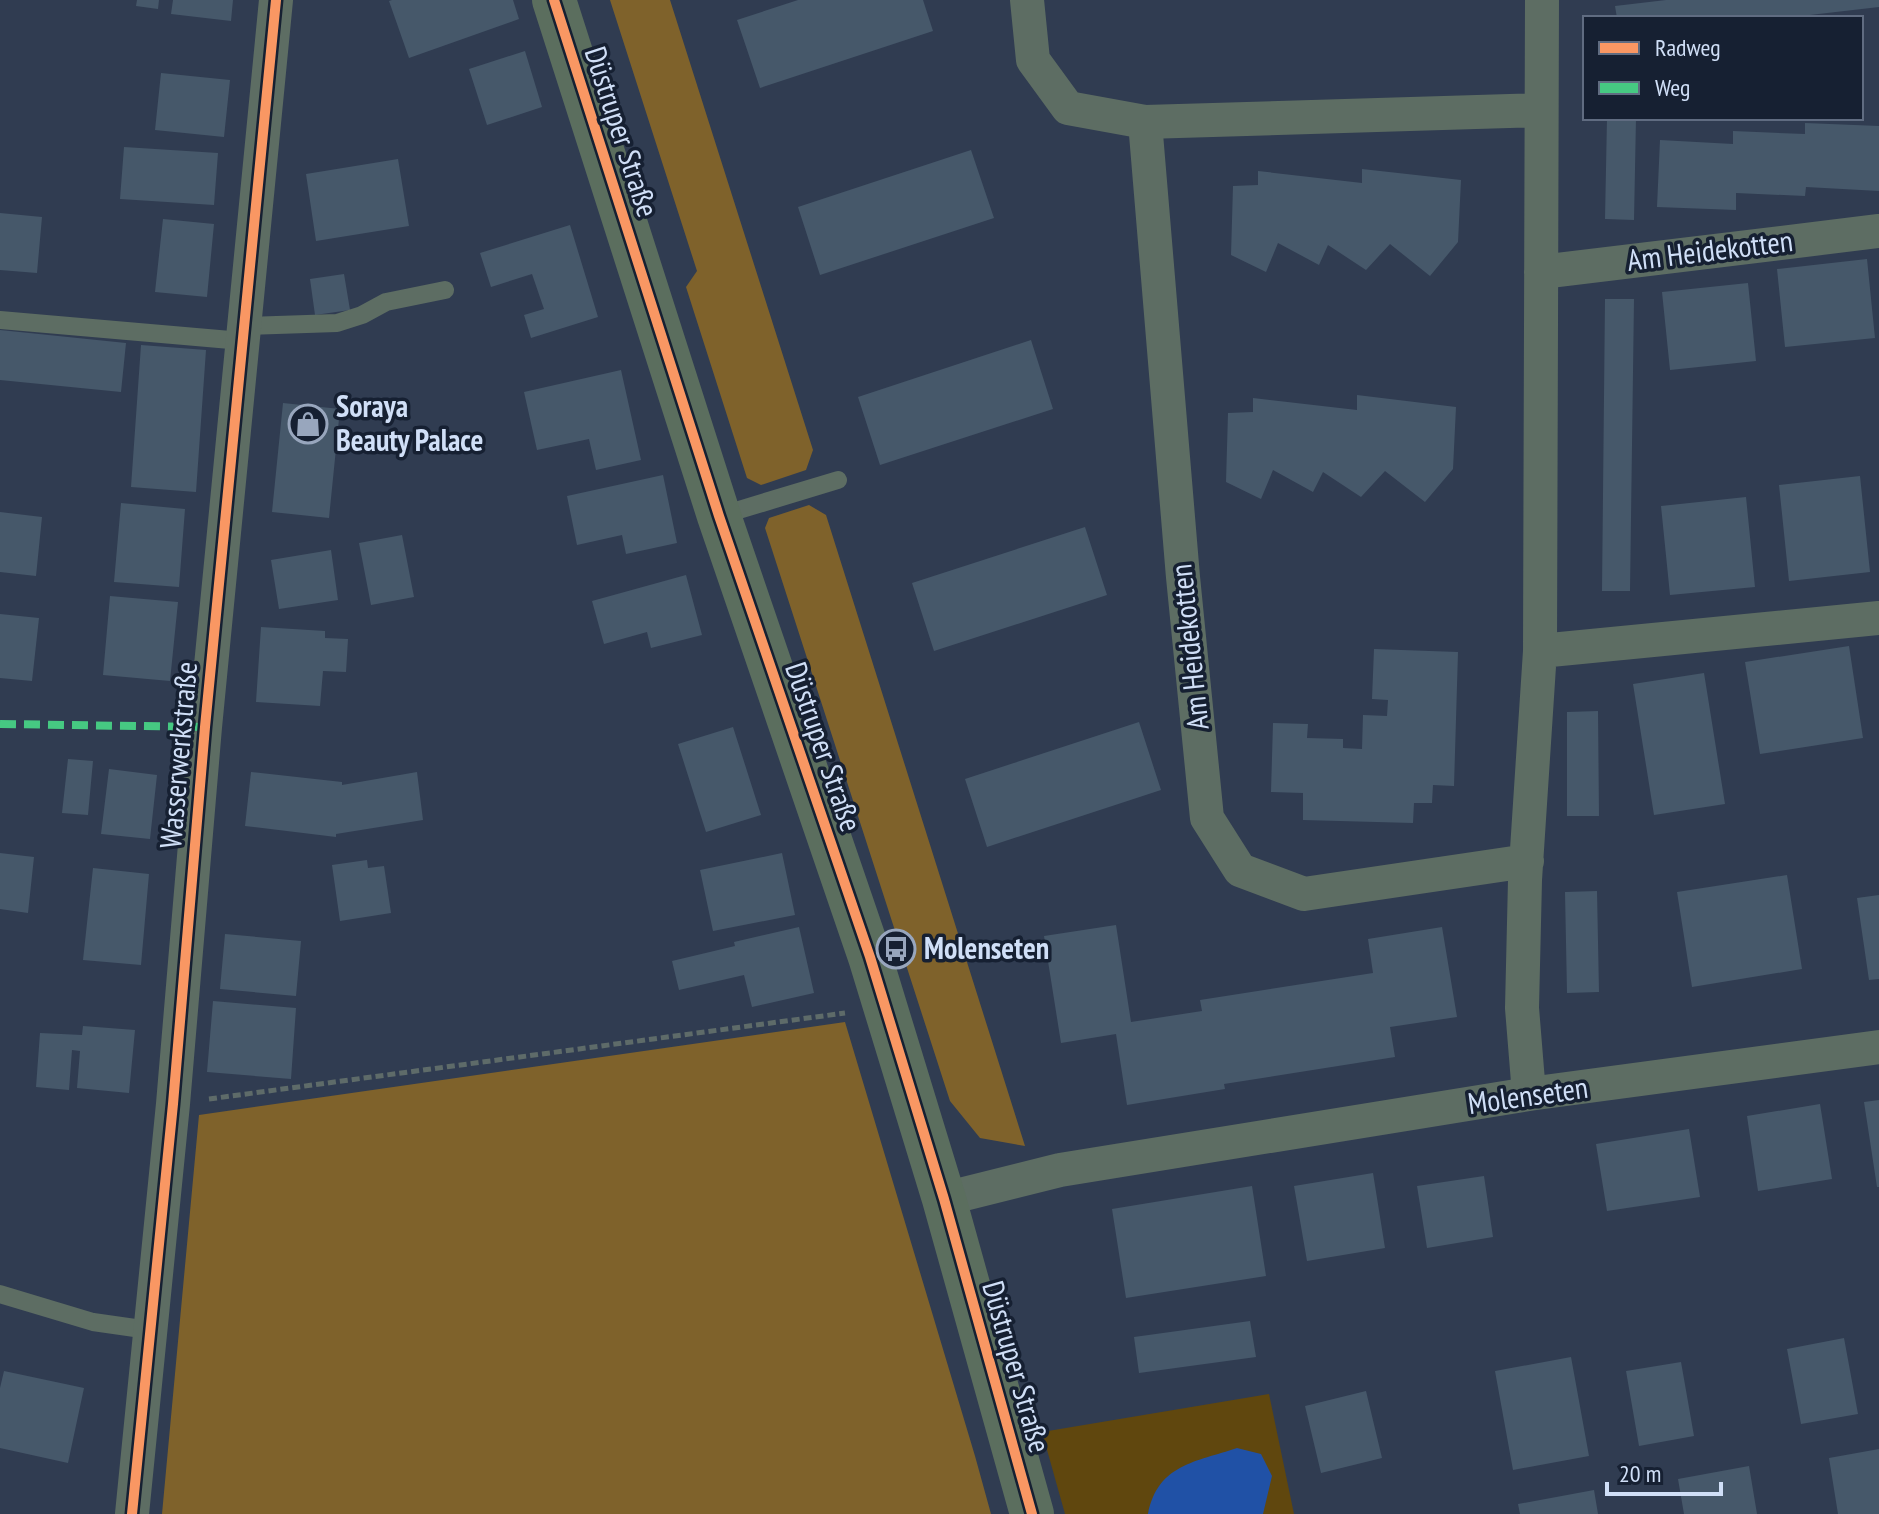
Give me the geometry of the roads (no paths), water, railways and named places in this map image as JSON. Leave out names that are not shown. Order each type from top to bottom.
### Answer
[{"type":"street","name":"Wasserwerkstraße","points":[[132,1514],[276,0]]},
{"type":"street","name":"Düstruper Straße","points":[[554,0],[719,516],[886,1008],[944,1199],[1032,1514]]},
{"type":"street","points":[[1027,0],[1033,60],[1068,108],[1145,122],[1541,110]]},
{"type":"street","points":[[1529,1094],[1522,1008],[1527,861],[1540,651],[1542,0]]},
{"type":"street","name":"Am Heidekotten","points":[[1145,122],[1183,577],[1207,818],[1240,870],[1304,894],[1527,861]]},
{"type":"street","name":"Am Heidekotten","points":[[1541,272],[1879,231]]},
{"type":"street","points":[[1540,651],[1879,618]]},
{"type":"street","name":"Molenseten","points":[[944,1199],[1060,1170],[1529,1094],[1879,1047]]},
{"type":"lane","points":[[0,320],[243,333],[337,323],[362,315],[386,302],[445,290]]},
{"type":"lane","points":[[719,516],[838,480]]},
{"type":"lane","points":[[0,1294],[93,1322],[149,1330]]},
{"type":"water","points":[[1237,1448],[1261,1454],[1272,1476],[1263,1514],[1148,1514],[1153,1497],[1170,1475],[1193,1462]]},
{"type":"place","name":"Soraya Beauty Palace","points":[[308,424]]},
{"type":"place","name":"Molenseten","points":[[896,949]]}]
